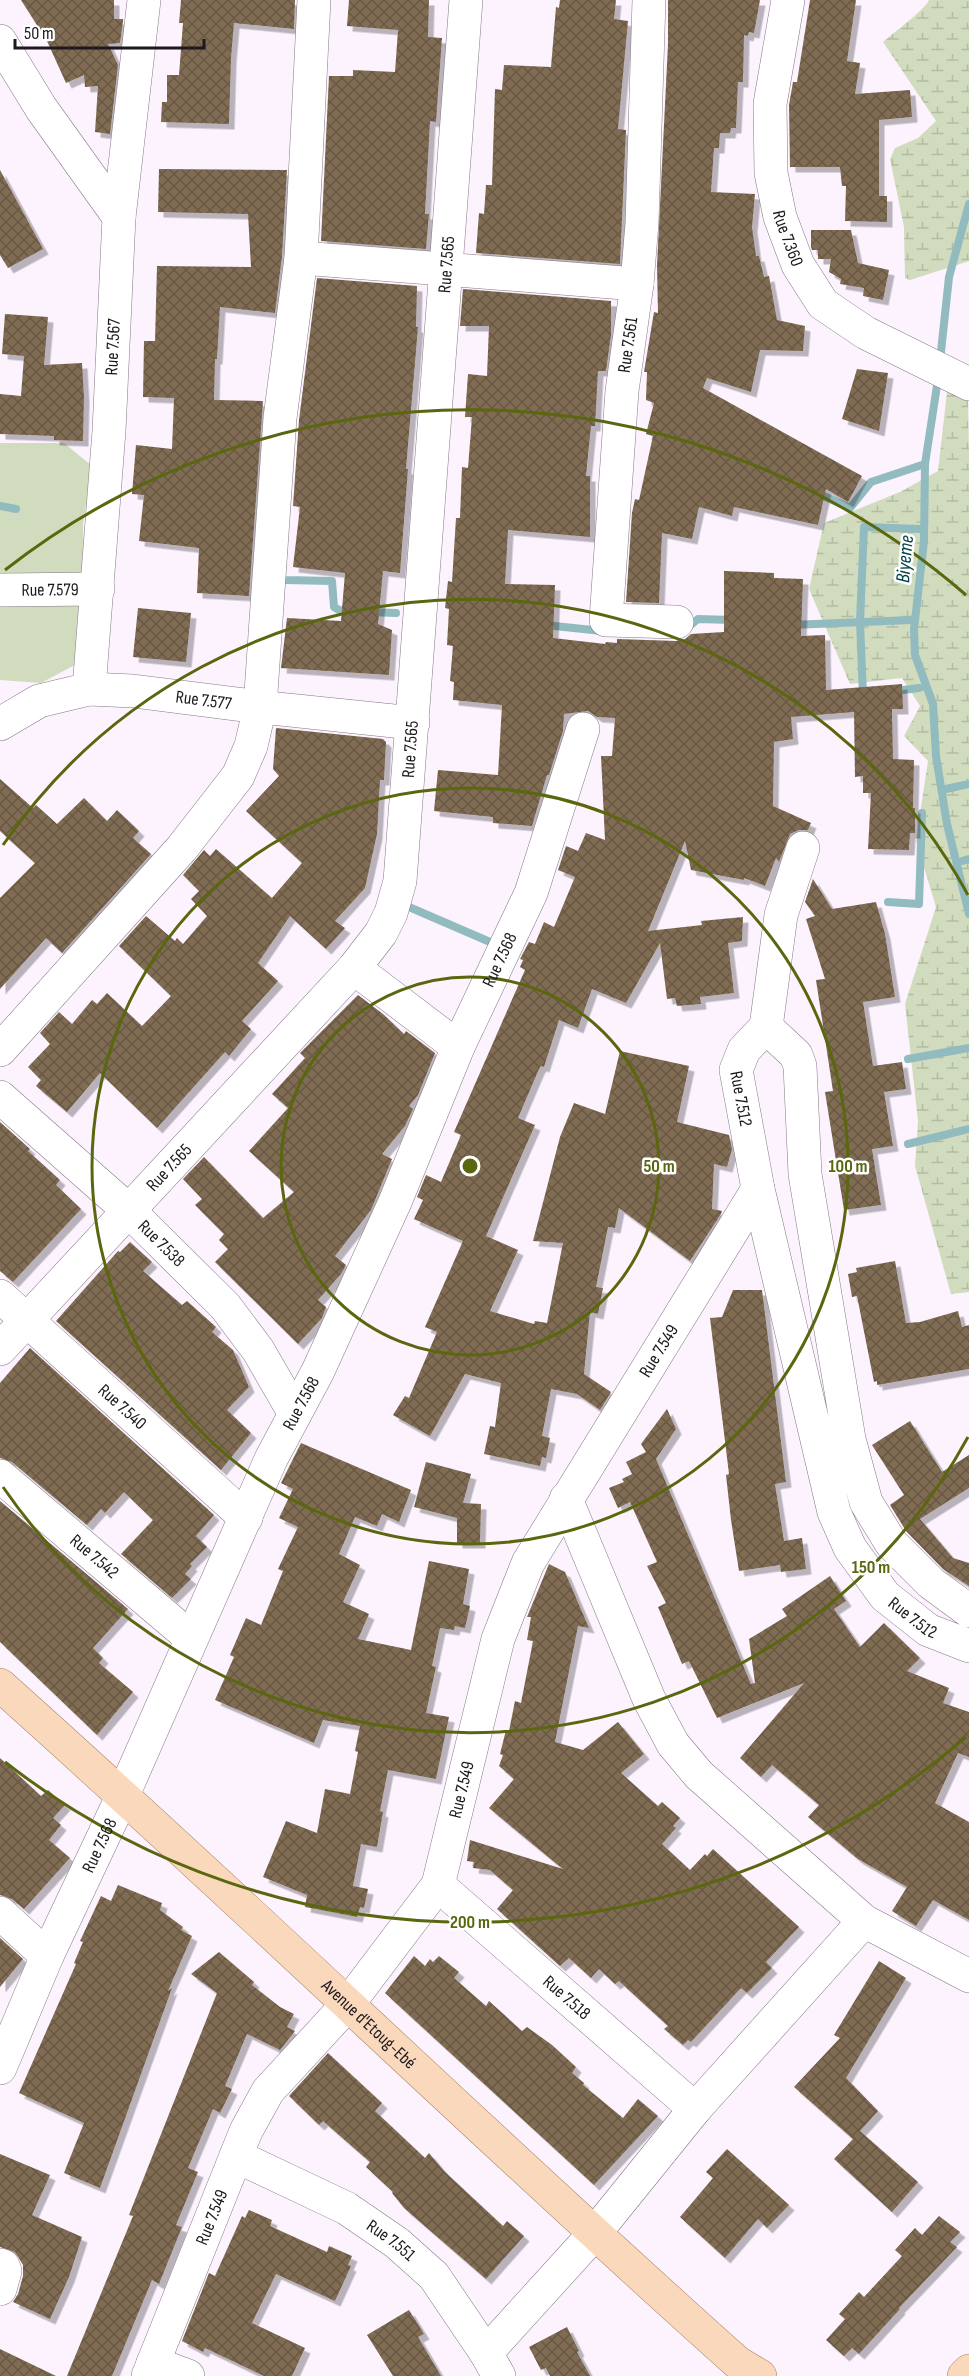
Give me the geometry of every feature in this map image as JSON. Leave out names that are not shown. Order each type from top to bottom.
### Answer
[{"type":"main road","name":"Avenue d'Etoug-Ebé","points":[[0,1685],[123,1795],[594,2234],[748,2372]]},
{"type":"main road","points":[[964,2376],[969,2371]]},
{"type":"street","name":"Rue 7.567","points":[[89,689],[109,431],[119,217],[144,0]]},
{"type":"street","points":[[0,1050],[182,848],[238,776],[251,746],[260,707],[280,418],[301,258],[314,0]]},
{"type":"street","name":"Rue 7.565","points":[[0,1349],[354,968],[381,933],[391,913],[400,881],[413,723],[466,0]]},
{"type":"street","name":"Rue 7.561","points":[[648,0],[642,223],[637,284],[622,391],[606,620],[677,622]]},
{"type":"street","name":"Rue 7.360","points":[[788,0],[770,104],[771,173],[780,218],[798,265],[823,304],[866,333],[969,384]]},
{"type":"street","points":[[0,41],[41,108],[119,217]]},
{"type":"street","points":[[301,258],[637,284]]},
{"type":"street","name":"Rue 7.579","points":[[1,588],[98,589]]},
{"type":"street","name":"Rue 7.577","points":[[0,724],[39,700],[89,689],[133,691],[413,723]]},
{"type":"street","name":"Rue 7.568","points":[[0,2067],[47,1956],[123,1795],[271,1459],[318,1371],[395,1202],[458,1047],[531,893],[584,729]]},
{"type":"street","points":[[766,1027],[781,915],[803,848]]},
{"type":"street","points":[[354,968],[458,1047]]},
{"type":"street","name":"Rue 7.512","points":[[969,1611],[931,1583],[891,1543],[866,1502],[849,1439],[805,1174],[800,1066],[796,1055],[766,1027],[744,1050],[736,1070],[758,1189],[834,1512],[850,1548],[885,1596],[928,1630],[969,1646]]},
{"type":"street","name":"Rue 7.538","points":[[0,1097],[128,1210],[225,1306],[258,1350],[295,1414]]},
{"type":"street","name":"Rue 7.549","points":[[150,2370],[246,2131],[268,2091],[348,2004],[438,1885],[498,1639],[528,1563],[758,1189]]},
{"type":"street","name":"Rue 7.540","points":[[0,1296],[246,1518]]},
{"type":"street","name":"Rue 7.542","points":[[0,1476],[191,1638]]},
{"type":"street","points":[[566,1499],[649,1699],[673,1744],[699,1774],[864,1921],[969,1976]]},
{"type":"street","name":"Rue 7.518","points":[[438,1885],[695,2109]]},
{"type":"street","points":[[0,1913],[47,1956]]},
{"type":"street","points":[[492,2364],[695,2109],[864,1921]]},
{"type":"street","name":"Rue 7.551","points":[[236,2156],[346,2208],[397,2243],[434,2276],[492,2364]]},
{"type":"street","points":[[0,2265],[5,2271],[0,2289]]},
{"type":"street","points":[[150,2370],[188,2376]]},
{"type":"green space","points":[[929,0],[969,0],[969,261],[910,280],[905,278],[904,227],[890,159],[895,148],[918,138],[936,121],[883,42],[916,15]]},
{"type":"green space","points":[[947,392],[968,399],[969,455],[969,1292],[951,1294],[915,1166],[918,1121],[905,1004],[936,907],[916,841],[928,761],[904,736],[920,706],[902,678],[850,684],[809,589],[824,523],[900,492],[938,471]]},
{"type":"green space","points":[[0,443],[64,443],[92,466],[83,524],[86,659],[41,683],[0,680]]},
{"type":"building","points":[[21,0],[114,0],[114,19],[123,19],[123,21],[120,43],[108,44],[118,65],[110,134],[95,132],[98,86],[85,87],[84,75],[66,83],[47,41]]},
{"type":"building","points":[[181,0],[295,0],[294,29],[234,23],[229,124],[161,122],[162,102],[167,102],[167,75],[179,75],[183,23],[179,23]]},
{"type":"building","points":[[349,0],[429,0],[428,37],[442,38],[436,122],[430,121],[425,214],[429,214],[426,249],[321,241],[329,76],[353,76],[353,70],[395,72],[398,30],[347,26]]},
{"type":"building","points":[[560,0],[616,0],[614,19],[628,21],[618,129],[626,130],[620,264],[476,253],[479,213],[484,214],[486,185],[492,185],[495,89],[502,90],[504,65],[551,67],[556,7],[559,8]]},
{"type":"building","points":[[668,0],[760,0],[754,33],[749,32],[748,36],[744,35],[743,82],[738,82],[736,128],[731,128],[730,133],[720,133],[719,148],[714,148],[711,192],[755,194],[752,227],[756,256],[759,256],[764,277],[769,276],[777,320],[805,326],[803,351],[760,350],[751,392],[707,378],[703,388],[862,476],[848,502],[826,489],[818,525],[734,507],[732,516],[699,507],[692,539],[662,533],[659,603],[626,602],[632,513],[635,499],[639,500],[653,436],[646,434],[654,403],[646,400],[647,372],[644,372],[654,312],[658,313],[657,266],[668,44]]},
{"type":"building","points":[[810,0],[856,0],[847,61],[860,63],[855,94],[910,90],[912,117],[879,120],[879,196],[887,196],[887,222],[845,221],[846,186],[842,186],[840,167],[790,167],[789,105],[793,82],[797,82]]},
{"type":"building","points":[[159,169],[287,170],[282,256],[275,313],[220,307],[217,359],[215,359],[214,400],[263,401],[249,596],[197,593],[199,548],[139,541],[144,495],[132,494],[136,445],[172,449],[174,398],[143,397],[144,341],[155,341],[157,266],[251,267],[248,214],[158,212]]},
{"type":"building","points":[[0,170],[43,249],[8,268],[0,255]]},
{"type":"building","points":[[811,230],[851,230],[858,263],[889,270],[883,300],[863,296],[864,288],[840,284],[841,279],[829,272],[831,259],[818,259],[818,250],[812,250]]},
{"type":"building","points":[[317,278],[417,286],[416,327],[418,327],[400,573],[383,571],[378,624],[392,630],[389,675],[281,668],[287,618],[341,621],[345,573],[293,567],[300,507],[293,506],[299,420]]},
{"type":"building","points":[[463,289],[611,301],[611,335],[606,371],[598,371],[595,426],[591,426],[586,476],[590,476],[590,537],[508,530],[505,584],[555,585],[553,638],[605,644],[606,642],[617,643],[617,639],[676,641],[685,639],[691,634],[724,632],[724,571],[774,573],[774,578],[803,579],[801,636],[825,635],[826,690],[902,684],[903,709],[892,709],[893,759],[914,760],[915,833],[910,833],[909,850],[868,849],[871,793],[863,793],[863,776],[855,777],[854,712],[791,717],[793,739],[774,742],[773,806],[811,823],[808,830],[799,830],[790,834],[779,862],[776,858],[765,886],[744,878],[744,880],[691,870],[685,841],[648,931],[702,925],[701,921],[743,917],[742,941],[728,943],[734,993],[700,997],[701,1004],[677,1006],[675,998],[667,999],[660,943],[626,1003],[592,989],[578,1028],[559,1020],[544,1067],[541,1066],[539,1069],[518,1118],[535,1125],[486,1236],[518,1250],[490,1311],[534,1324],[535,1321],[547,1323],[563,1243],[533,1241],[560,1137],[574,1103],[605,1114],[620,1051],[689,1066],[677,1122],[729,1135],[732,1149],[727,1167],[714,1164],[712,1209],[722,1211],[721,1214],[690,1261],[619,1208],[615,1228],[608,1227],[596,1287],[603,1288],[598,1314],[590,1312],[584,1374],[611,1392],[600,1410],[577,1394],[551,1389],[542,1436],[550,1438],[546,1458],[542,1457],[540,1466],[484,1454],[490,1426],[495,1427],[501,1383],[465,1374],[430,1436],[393,1415],[405,1396],[409,1398],[437,1332],[425,1327],[463,1241],[414,1219],[423,1200],[417,1197],[426,1175],[441,1182],[461,1135],[454,1132],[525,970],[520,967],[523,960],[520,959],[529,942],[535,944],[544,922],[554,927],[575,877],[558,870],[566,846],[578,851],[586,833],[605,840],[601,756],[612,756],[615,718],[597,717],[588,711],[564,714],[563,731],[532,826],[493,823],[493,817],[434,811],[438,770],[498,775],[502,705],[453,700],[454,682],[450,681],[453,646],[447,645],[449,609],[445,608],[448,581],[452,582],[456,518],[460,518],[462,467],[468,468],[472,417],[465,417],[468,374],[487,376],[489,326],[460,326]]},
{"type":"building","points":[[5,314],[48,317],[44,365],[82,363],[83,441],[54,440],[54,436],[0,434],[0,394],[21,396],[24,356],[2,354]]},
{"type":"building","points":[[857,369],[888,373],[879,431],[842,419]]},
{"type":"building","points":[[138,608],[191,613],[186,662],[133,657]]},
{"type":"building","points":[[276,728],[383,739],[386,742],[384,780],[380,780],[377,834],[365,888],[335,921],[345,928],[326,949],[290,916],[258,963],[278,981],[242,1021],[251,1029],[229,1056],[225,1052],[157,1128],[100,1073],[67,1112],[36,1086],[41,1080],[28,1067],[50,1044],[40,1033],[59,1012],[72,1024],[92,1000],[97,1004],[107,993],[142,1026],[171,996],[119,946],[146,916],[175,941],[177,938],[183,944],[207,916],[191,899],[199,891],[183,875],[204,850],[210,856],[216,849],[272,898],[302,863],[246,811],[279,776],[273,769]]},
{"type":"building","points":[[0,779],[33,808],[36,805],[57,824],[84,798],[107,821],[117,810],[139,831],[133,838],[151,854],[62,953],[46,938],[0,989],[0,898],[35,863],[0,831]]},
{"type":"building","points":[[813,879],[832,909],[876,902],[885,934],[895,997],[863,1002],[873,1066],[902,1062],[906,1089],[884,1092],[893,1146],[872,1149],[881,1205],[844,1210],[825,1092],[833,1091],[816,980],[825,979],[806,919],[815,916],[805,902]]},
{"type":"building","points":[[358,995],[404,1034],[406,1031],[435,1053],[418,1095],[409,1106],[413,1109],[405,1126],[382,1154],[392,1159],[371,1210],[335,1256],[346,1265],[318,1300],[326,1307],[322,1318],[298,1344],[215,1262],[228,1249],[219,1240],[224,1234],[195,1205],[202,1199],[183,1179],[204,1157],[263,1218],[294,1192],[249,1151],[288,1108],[272,1094],[305,1058],[300,1053]]},
{"type":"building","points":[[0,1122],[60,1180],[56,1185],[81,1209],[13,1282],[0,1271]]},
{"type":"building","points":[[130,1242],[152,1262],[143,1271],[182,1305],[187,1301],[216,1327],[212,1332],[233,1350],[249,1387],[227,1410],[251,1433],[221,1470],[56,1321],[118,1251],[120,1252]]},
{"type":"building","points":[[895,1261],[906,1323],[920,1322],[958,1311],[962,1327],[969,1325],[969,1369],[877,1385],[877,1381],[874,1382],[857,1296],[852,1297],[848,1274],[857,1272],[856,1268]]},
{"type":"building","points":[[733,1290],[762,1290],[786,1482],[775,1484],[784,1541],[802,1538],[806,1569],[781,1572],[780,1565],[739,1571],[731,1520],[726,1475],[729,1474],[710,1318],[722,1317]]},
{"type":"building","points":[[30,1348],[214,1515],[196,1536],[207,1547],[190,1564],[192,1566],[185,1574],[191,1579],[172,1598],[121,1554],[153,1520],[124,1492],[105,1513],[101,1509],[87,1525],[12,1462],[0,1458],[0,1383]]},
{"type":"building","points":[[667,1409],[676,1429],[656,1459],[751,1684],[755,1683],[749,1639],[787,1616],[782,1609],[830,1576],[846,1601],[834,1609],[860,1647],[884,1623],[920,1658],[907,1671],[949,1688],[943,1703],[969,1712],[969,1757],[958,1753],[935,1803],[969,1822],[969,1920],[933,1900],[916,1926],[892,1911],[907,1887],[858,1859],[808,1817],[819,1805],[772,1765],[761,1777],[740,1758],[804,1683],[717,1718],[689,1661],[682,1664],[658,1607],[666,1603],[647,1566],[657,1562],[630,1502],[618,1508],[609,1488],[624,1482],[622,1479],[632,1474],[626,1462],[646,1452],[641,1444]]},
{"type":"building","points":[[910,1421],[942,1472],[969,1455],[969,1488],[920,1519],[953,1558],[969,1563],[969,1586],[943,1569],[906,1531],[890,1505],[904,1495],[872,1445]]},
{"type":"building","points":[[301,1443],[411,1490],[399,1522],[382,1514],[377,1526],[355,1517],[339,1554],[360,1565],[343,1602],[369,1614],[358,1639],[411,1650],[429,1561],[469,1569],[463,1604],[470,1606],[465,1628],[455,1626],[454,1630],[440,1628],[432,1666],[436,1667],[426,1713],[449,1717],[436,1779],[388,1770],[380,1811],[383,1812],[377,1847],[361,1844],[353,1886],[368,1889],[364,1908],[360,1907],[357,1917],[305,1907],[307,1895],[263,1877],[286,1821],[317,1833],[325,1789],[350,1794],[358,1752],[355,1751],[360,1726],[323,1720],[314,1743],[215,1700],[234,1657],[230,1655],[246,1618],[261,1625],[283,1571],[278,1569],[298,1527],[279,1518],[293,1489],[281,1483]]},
{"type":"building","points":[[426,1462],[471,1474],[463,1503],[481,1504],[480,1543],[457,1543],[457,1518],[414,1507]]},
{"type":"building","points":[[0,1501],[128,1609],[93,1648],[103,1658],[99,1663],[133,1692],[97,1735],[0,1642]]},
{"type":"building","points":[[549,1564],[565,1572],[589,1628],[578,1626],[555,1742],[583,1750],[618,1722],[644,1754],[621,1773],[658,1806],[662,1802],[680,1818],[673,1826],[676,1828],[662,1844],[690,1870],[713,1849],[799,1927],[766,1962],[772,1968],[747,1993],[741,1988],[691,2042],[688,2040],[683,2045],[664,2029],[668,2026],[619,1981],[615,1984],[599,1969],[591,1978],[569,1958],[560,1966],[497,1909],[513,1890],[490,1870],[473,1868],[474,1862],[467,1861],[470,1840],[563,1869],[489,1808],[514,1779],[499,1766],[503,1755],[500,1754],[506,1730],[509,1731],[515,1701],[521,1703],[533,1641],[527,1640],[531,1617],[527,1617]]},
{"type":"building","points":[[0,1758],[41,1796],[48,1790],[65,1805],[53,1818],[61,1825],[49,1840],[70,1858],[24,1909],[12,1899],[0,1895]]},
{"type":"building","points":[[118,1885],[162,1903],[160,1910],[183,1927],[181,1930],[192,1936],[168,1991],[172,1988],[100,2188],[64,2173],[84,2123],[19,2093],[76,1964],[74,1963],[83,1942],[80,1941],[101,1896],[111,1901]]},
{"type":"building","points":[[0,1938],[23,1959],[0,1987]]},
{"type":"building","points":[[219,1952],[254,1982],[252,1985],[280,2007],[294,2014],[287,2027],[295,2031],[280,2050],[247,2034],[225,2086],[232,2089],[220,2113],[213,2109],[188,2168],[198,2172],[176,2225],[182,2227],[159,2284],[152,2280],[112,2376],[67,2376],[133,2216],[129,2215],[217,1993],[191,1974]]},
{"type":"building","points":[[414,1956],[425,1966],[430,1959],[433,1962],[439,1956],[459,1972],[454,1978],[486,2006],[489,2001],[522,2031],[527,2027],[552,2045],[576,2067],[572,2073],[584,2083],[583,2085],[623,2118],[638,2099],[658,2116],[594,2185],[385,1993]]},
{"type":"building","points":[[879,1961],[906,1978],[846,2078],[878,2111],[860,2131],[918,2182],[892,2212],[834,2159],[853,2139],[794,2087],[840,2038],[834,2035]]},
{"type":"building","points":[[328,2053],[382,2103],[375,2111],[425,2158],[429,2153],[444,2171],[503,2226],[507,2221],[524,2236],[486,2279],[404,2208],[393,2192],[366,2167],[370,2162],[323,2121],[319,2125],[289,2096]]},
{"type":"building","points":[[727,2149],[789,2205],[767,2228],[758,2219],[725,2258],[680,2217],[713,2178],[706,2172]]},
{"type":"building","points":[[0,2154],[50,2175],[32,2215],[82,2237],[69,2277],[50,2319],[13,2302],[23,2276],[23,2265],[15,2252],[0,2247]]},
{"type":"building","points":[[249,2210],[272,2220],[270,2226],[327,2252],[329,2246],[352,2256],[348,2265],[351,2266],[335,2301],[276,2274],[252,2323],[305,2348],[292,2376],[264,2376],[205,2348],[203,2352],[182,2341],[209,2273],[215,2276],[242,2216],[245,2218]]},
{"type":"building","points":[[939,2216],[960,2232],[950,2242],[957,2247],[859,2354],[852,2348],[844,2356],[826,2340],[845,2319],[839,2314],[859,2292],[864,2297],[902,2256],[895,2250],[915,2228],[922,2235]]},
{"type":"building","points":[[409,2310],[424,2334],[418,2337],[441,2376],[393,2376],[367,2335]]},
{"type":"building","points":[[567,2327],[590,2376],[550,2376],[546,2368],[541,2370],[529,2347]]},
{"type":"building","points":[[0,2349],[56,2376],[0,2376]]},
{"type":"waterway","name":"Biyeme","points":[[940,361],[949,277],[969,204]]},
{"type":"waterway","name":"Biyeme","points":[[938,379],[925,464],[924,541],[914,629],[915,655],[933,704],[936,756],[947,824],[969,914]]},
{"type":"waterway","points":[[817,493],[850,508],[871,482],[925,464]]},
{"type":"waterway","points":[[0,506],[16,509]]},
{"type":"waterway","points":[[863,695],[860,622],[864,527],[920,529]]},
{"type":"waterway","points":[[279,574],[280,579],[285,580],[332,581],[334,607],[351,611]]},
{"type":"waterway","points":[[369,612],[396,613]]},
{"type":"waterway","points":[[687,628],[698,619],[732,620]]},
{"type":"waterway","points":[[791,625],[911,620]]},
{"type":"waterway","points":[[545,625],[602,631]]},
{"type":"waterway","points":[[895,691],[919,688]]},
{"type":"waterway","points":[[946,789],[969,784]]},
{"type":"waterway","points":[[888,902],[919,904],[922,813]]},
{"type":"waterway","points":[[962,861],[969,859]]},
{"type":"waterway","points":[[409,907],[497,945]]},
{"type":"waterway","points":[[908,1059],[969,1048]]},
{"type":"waterway","points":[[908,1144],[969,1129]]}]
